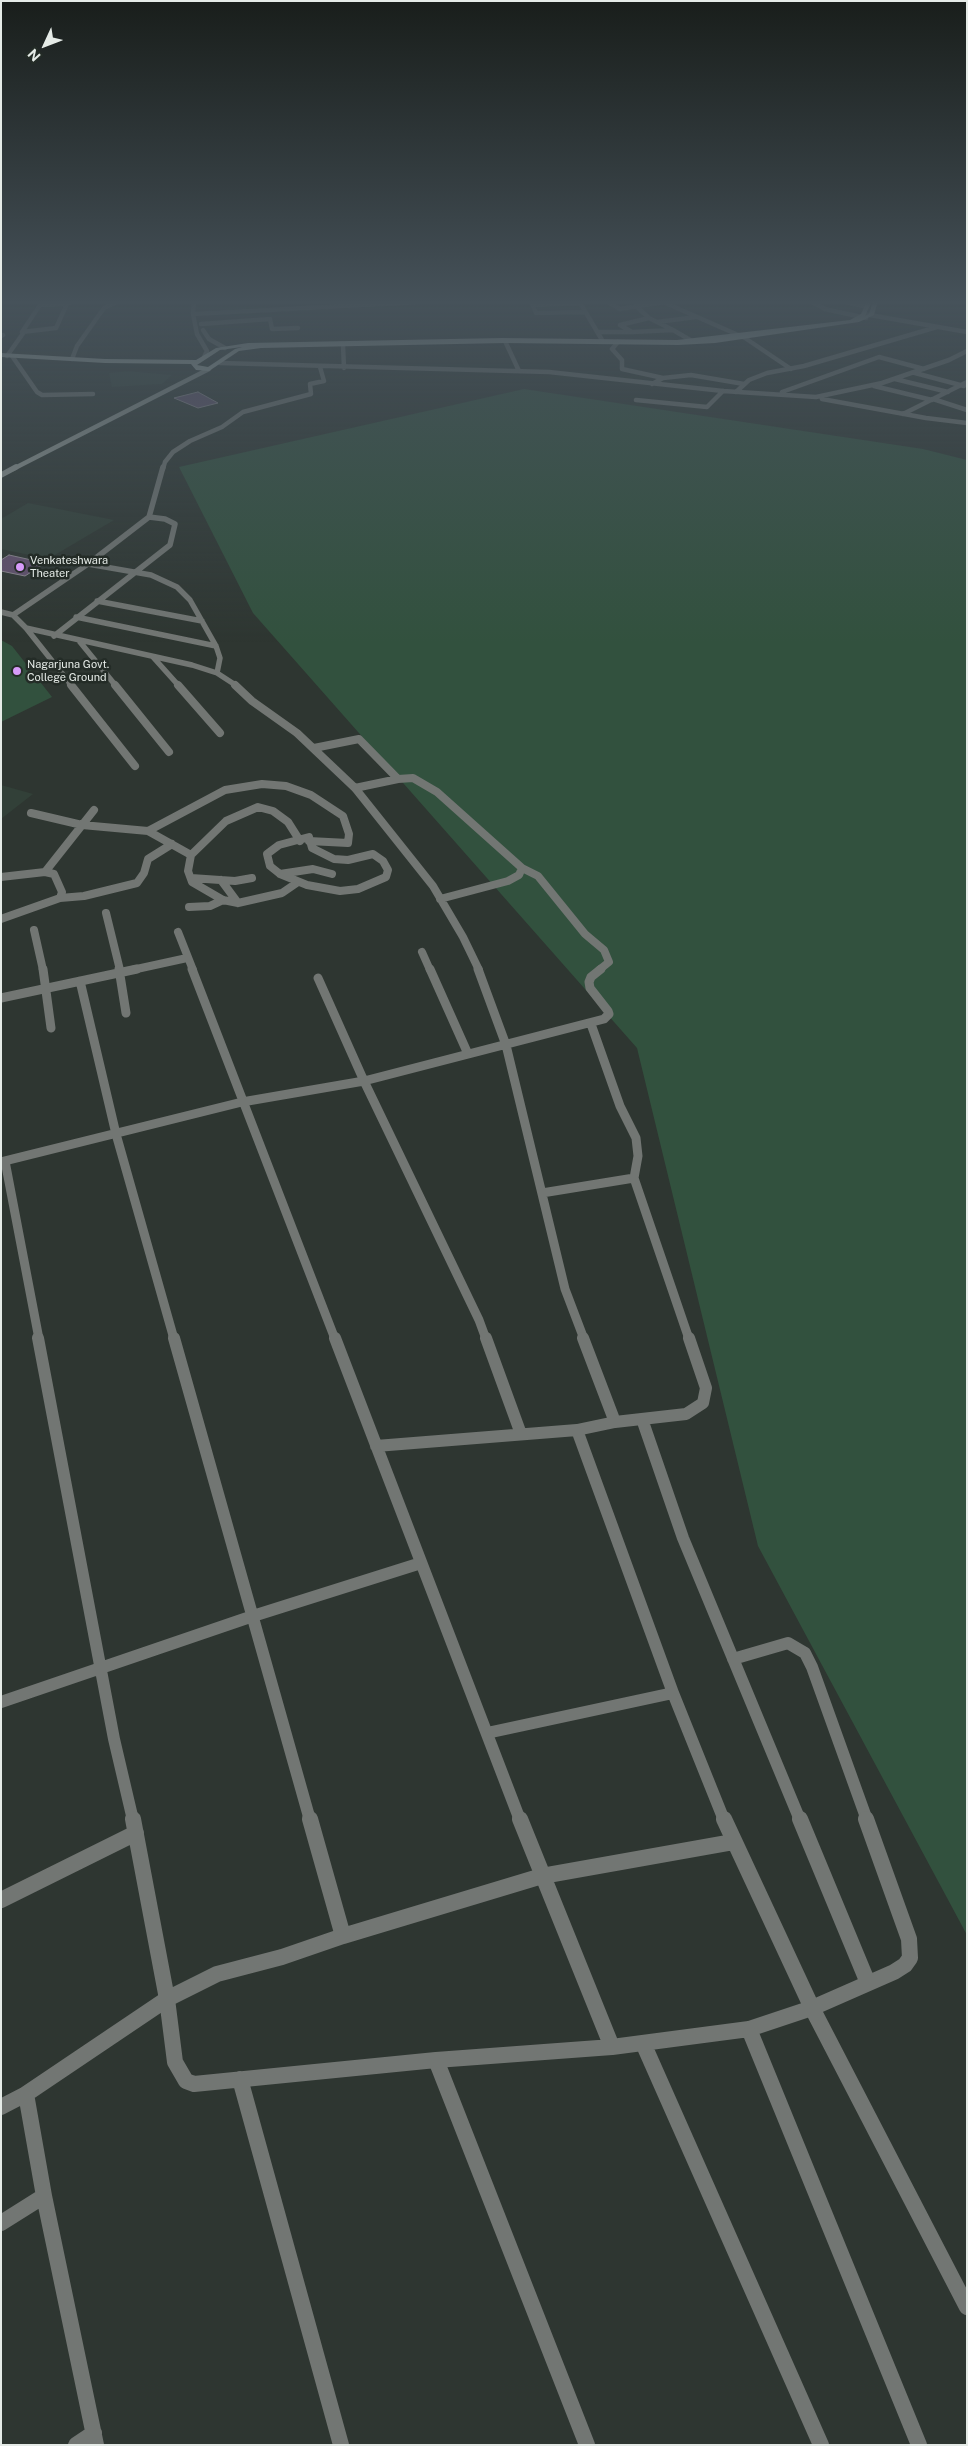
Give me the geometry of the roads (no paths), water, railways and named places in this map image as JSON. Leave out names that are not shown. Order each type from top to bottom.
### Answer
[{"type":"main road","points":[[1,468],[105,415]]},
{"type":"main road","points":[[1,475],[117,415]]},
{"type":"street","points":[[13,614],[88,564],[149,517],[164,462],[173,452],[190,440],[222,427],[239,415]]},
{"type":"street","points":[[910,415],[967,423]]},
{"type":"street","points":[[942,420],[967,429]]},
{"type":"street","points":[[54,636],[170,545],[175,530],[173,522],[149,517]]},
{"type":"street","points":[[88,564],[161,578],[177,586],[190,600],[216,646],[220,658],[217,673]]},
{"type":"street","points":[[97,601],[202,621]]},
{"type":"street","points":[[1,612],[13,614],[26,628],[135,766]]},
{"type":"street","points":[[76,617],[216,646]]},
{"type":"street","points":[[26,628],[217,673],[230,680],[252,701],[314,748],[355,788],[433,886],[463,936],[479,970],[506,1045],[565,1289],[615,1422]]},
{"type":"street","points":[[80,642],[169,752]]},
{"type":"street","points":[[153,657],[220,733]]},
{"type":"street","points":[[314,748],[359,739],[398,779]]},
{"type":"street","points":[[355,788],[398,779],[413,778],[437,792],[522,868],[538,876],[585,934],[604,950],[608,957],[609,962],[591,977],[589,982],[590,988],[609,1014],[604,1019],[591,1024],[364,1081],[242,1102],[3,1162],[114,1738],[136,1833],[167,2000],[175,2062],[186,2081],[194,2084],[436,2060],[612,2047],[749,2029],[812,2008],[905,1965],[910,1958],[911,1949],[812,1667],[805,1654],[797,1646],[788,1643],[733,1659]]},
{"type":"street","points":[[148,831],[225,790],[262,784],[286,786],[311,795],[343,816],[349,834],[348,843],[310,843]]},
{"type":"street","points":[[298,882],[282,893],[238,903],[223,900],[204,891],[192,882],[188,871],[192,855],[226,822],[258,807],[273,811],[288,822],[301,844]]},
{"type":"street","points":[[46,872],[94,810]]},
{"type":"street","points":[[31,813],[82,826],[148,831],[192,855]]},
{"type":"street","points":[[310,837],[310,843],[324,856],[334,859],[348,860],[372,854],[383,861],[388,870],[386,877],[376,883],[358,889],[340,890],[298,882],[280,874],[270,866],[267,854],[279,845],[301,844],[310,837]]},
{"type":"street","points":[[1,919],[60,898],[84,896],[138,883],[144,873],[148,859],[172,844]]},
{"type":"street","points":[[366,856],[369,865]]},
{"type":"street","points":[[440,899],[508,881],[519,875],[522,868]]},
{"type":"street","points":[[280,874],[313,869],[332,874]]},
{"type":"street","points":[[1,877],[46,872],[54,874],[62,892],[60,898]]},
{"type":"street","points":[[191,878],[221,880],[252,878]]},
{"type":"street","points":[[221,880],[238,903]]},
{"type":"street","points":[[189,906],[210,906],[223,900]]},
{"type":"street","points":[[106,913],[120,972],[126,1013]]},
{"type":"street","points":[[34,930],[47,988],[51,1028]]},
{"type":"street","points":[[178,932],[542,1876],[612,2047]]},
{"type":"street","points":[[422,952],[468,1054]]},
{"type":"street","points":[[1,998],[187,958]]},
{"type":"street","points":[[318,978],[364,1081],[479,1320],[521,1434]]},
{"type":"street","points":[[80,981],[116,1134],[254,1616],[343,1936]]},
{"type":"street","points":[[376,1446],[577,1430],[615,1422],[686,1414],[703,1403],[706,1388],[634,1178],[638,1156],[636,1138],[620,1106],[591,1024]]},
{"type":"street","points":[[542,1194],[634,1178]]},
{"type":"street","points":[[642,1419],[683,1538],[868,1983]]},
{"type":"street","points":[[577,1430],[673,1693],[733,1842],[812,2008],[967,2307]]},
{"type":"street","points":[[1,1702],[254,1616],[421,1563]]},
{"type":"street","points":[[487,1733],[673,1693]]},
{"type":"street","points":[[1,1900],[136,1833]]},
{"type":"street","points":[[1,2107],[26,2094],[167,2000],[217,1974],[282,1957],[343,1936],[542,1876],[733,1842]]},
{"type":"street","points":[[749,2029],[919,2445]]},
{"type":"street","points":[[643,2044],[821,2445]]},
{"type":"street","points":[[436,2060],[587,2445]]},
{"type":"street","points":[[240,2079],[341,2445]]},
{"type":"street","points":[[26,2094],[44,2196],[95,2439],[76,2445]]},
{"type":"street","points":[[1,2223],[44,2196]]},
{"type":"place","name":"Venkateshwara Theater","points":[[20,567]]},
{"type":"place","name":"Nagarjuna Govt. College Ground","points":[[17,671]]}]
